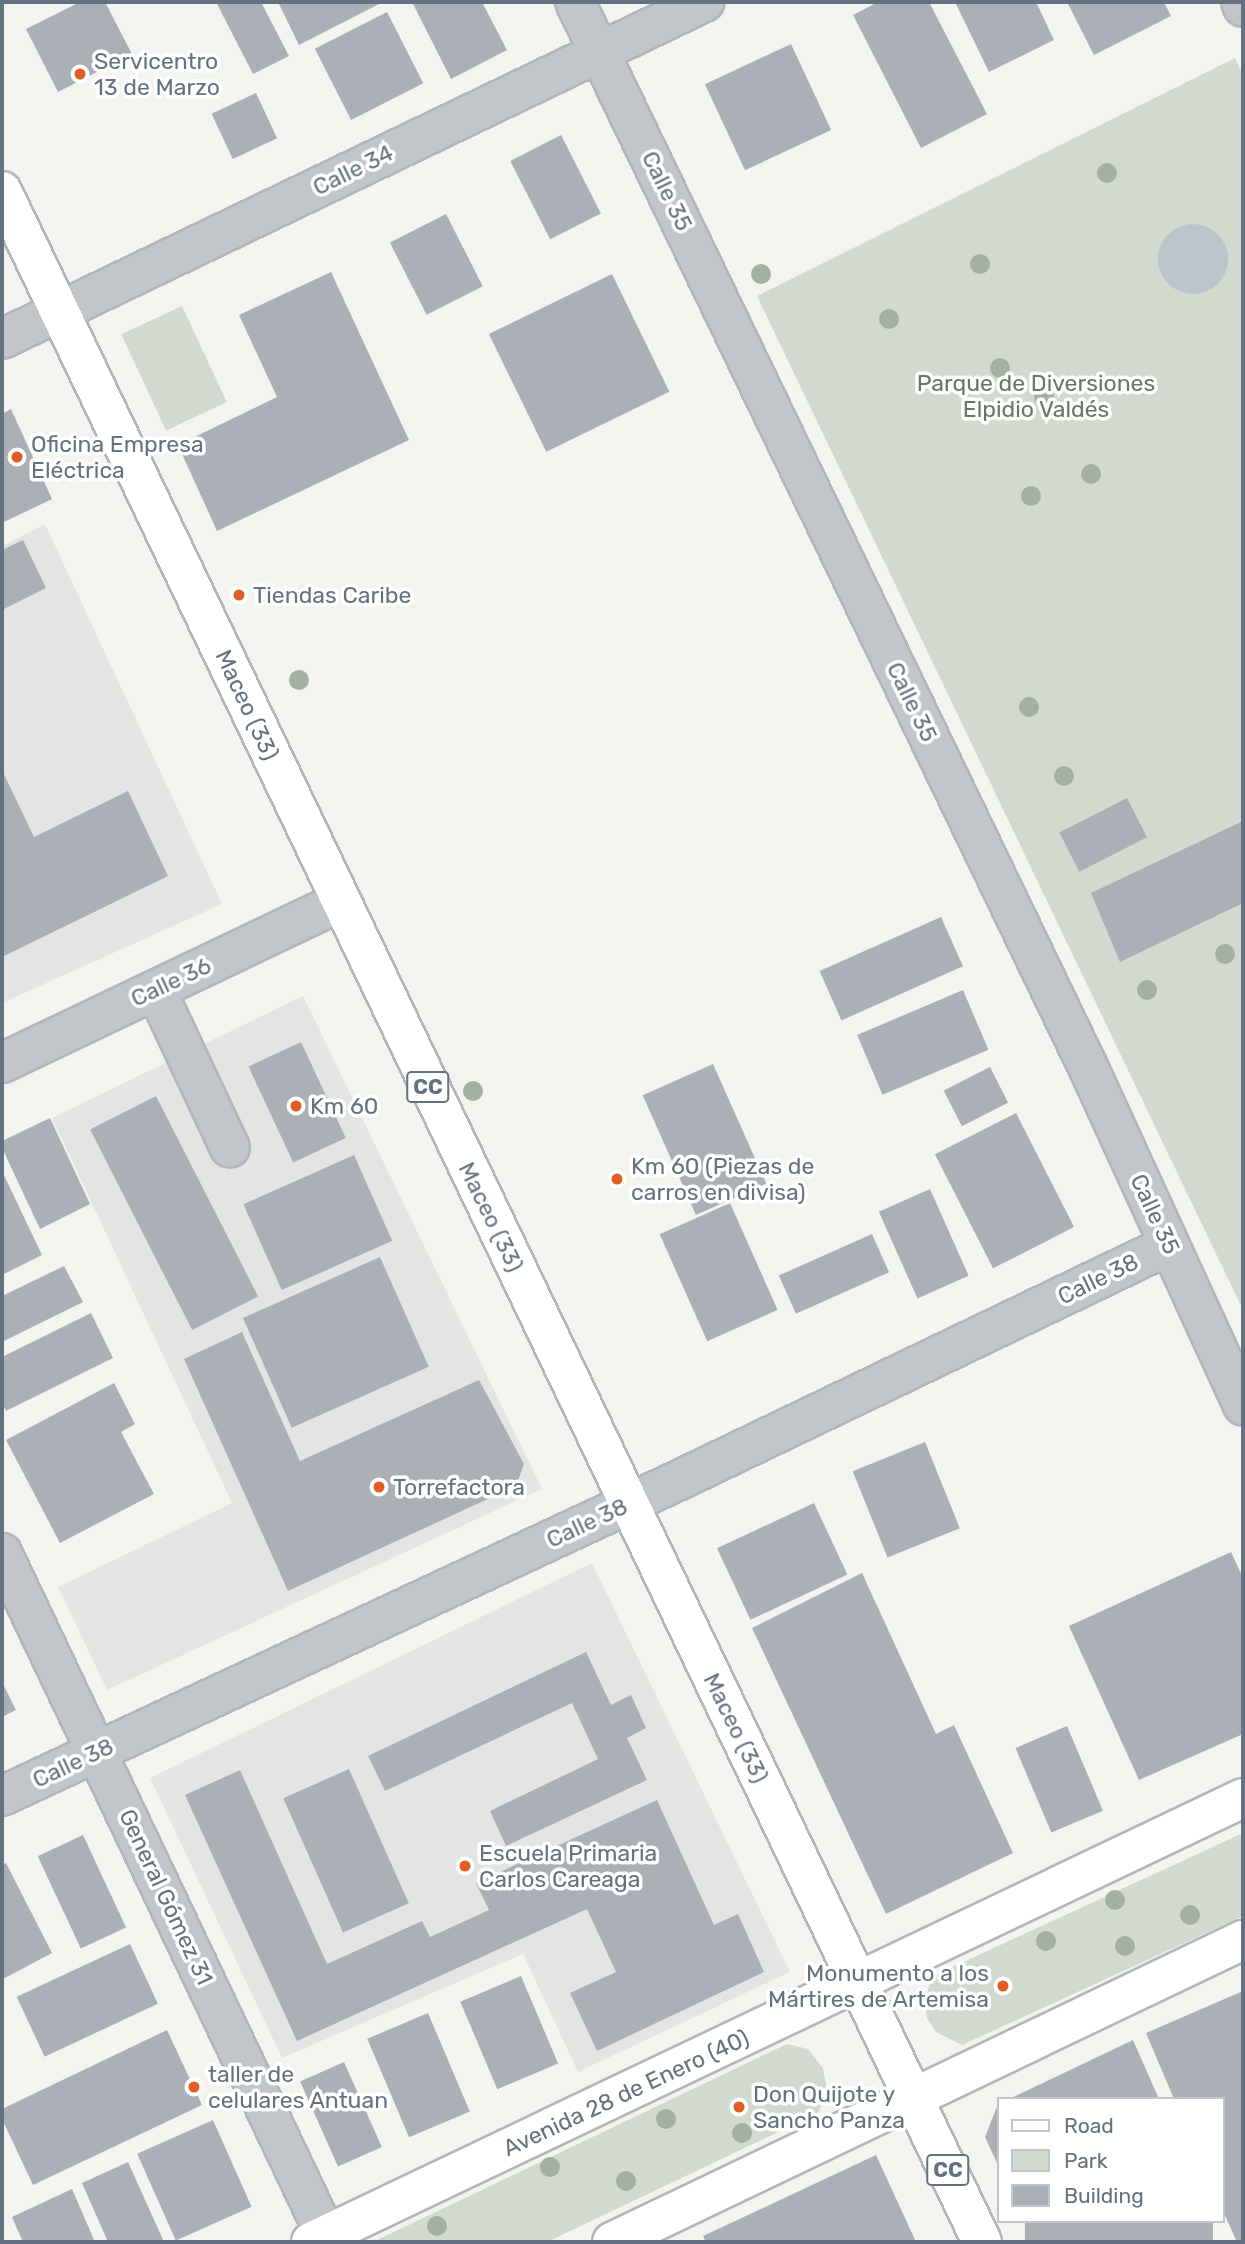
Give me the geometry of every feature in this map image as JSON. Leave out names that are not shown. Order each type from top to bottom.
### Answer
[{"type":"main road","name":"Maceo (33)","points":[[2,191],[982,2242]]},
{"type":"main road","name":"Avenida 28 de Enero (40)","points":[[322,2240],[1243,1798]]},
{"type":"main road","points":[[612,2242],[1243,1940]]},
{"type":"street","name":"Calle 35","points":[[575,2],[1089,1069],[1243,1405]]},
{"type":"street","name":"Calle 34","points":[[2,339],[704,2]]},
{"type":"street","points":[[1241,2],[1243,7]]},
{"type":"street","name":"Calle 36","points":[[2,1063],[340,902]]},
{"type":"street","points":[[156,990],[230,1148]]},
{"type":"street","name":"Calle 38","points":[[2,1796],[628,1504],[1169,1245]]},
{"type":"street","name":"General Gómez 31","points":[[2,1553],[322,2240]]},
{"type":"shaded area","points":[[1186,224],[1200,224],[1213,230],[1222,239],[1228,259],[1226,272],[1218,284],[1200,294],[1186,294],[1173,288],[1164,279],[1158,266],[1158,252],[1164,239],[1173,230]]},
{"type":"shaded area","points":[[45,524],[222,904],[2,1003],[2,546]]},
{"type":"shaded area","points":[[303,996],[542,1489],[107,1690],[58,1587],[232,1503],[52,1118]]},
{"type":"shaded area","name":"Escuela Primaria Carlos Careaga","points":[[592,1563],[790,1972],[578,2072],[523,1954],[282,2058],[150,1778]]},
{"type":"green space","name":"Parque de Diversiones Elpidio Valdés","points":[[1235,58],[1243,76],[1243,1310],[757,296]]},
{"type":"green space","points":[[182,306],[227,402],[166,430],[121,334]]},
{"type":"green space","points":[[1243,1833],[1243,1916],[962,2045],[936,2032],[927,2018],[925,2003],[931,1977]]},
{"type":"green space","points":[[787,2044],[808,2049],[823,2068],[827,2090],[818,2113],[547,2242],[373,2242]]},
{"type":"building","points":[[80,2],[105,2],[132,54],[58,92],[26,29]]},
{"type":"building","points":[[216,2],[261,2],[289,56],[253,74]]},
{"type":"building","points":[[278,2],[383,2],[299,45]]},
{"type":"building","points":[[412,2],[482,2],[507,50],[451,79]]},
{"type":"building","points":[[878,2],[929,2],[987,114],[921,148],[853,15]]},
{"type":"building","points":[[955,2],[1036,2],[1054,40],[989,72]]},
{"type":"building","points":[[1067,2],[1164,2],[1171,16],[1094,55]]},
{"type":"building","points":[[387,12],[423,83],[351,120],[315,49]]},
{"type":"building","points":[[791,44],[831,130],[745,170],[705,84]]},
{"type":"building","points":[[256,93],[277,138],[233,159],[212,114]]},
{"type":"building","points":[[561,135],[601,213],[550,239],[510,161]]},
{"type":"building","points":[[446,214],[483,286],[427,315],[390,243]]},
{"type":"building","points":[[331,272],[409,440],[217,531],[178,445],[277,397],[239,315]]},
{"type":"building","points":[[612,274],[669,392],[546,452],[489,334]]},
{"type":"building","name":"Oficina Empresa Eléctrica","points":[[11,409],[52,499],[2,523],[2,414]]},
{"type":"building","points":[[23,540],[46,588],[2,610],[2,550]]},
{"type":"building","points":[[2,770],[34,837],[128,791],[168,876],[2,957]]},
{"type":"building","points":[[1127,798],[1147,837],[1079,872],[1059,833]]},
{"type":"building","points":[[1243,821],[1243,903],[1120,962],[1091,893]]},
{"type":"building","points":[[941,917],[963,966],[841,1020],[819,971]]},
{"type":"building","points":[[963,990],[988,1050],[883,1095],[857,1035]]},
{"type":"building","points":[[301,1042],[346,1138],[293,1163],[248,1067]]},
{"type":"building","points":[[713,1064],[766,1184],[696,1215],[643,1095]]},
{"type":"building","points":[[990,1067],[1008,1103],[962,1126],[944,1091]]},
{"type":"building","points":[[156,1096],[258,1296],[192,1330],[90,1130]]},
{"type":"building","points":[[1016,1113],[1074,1227],[993,1268],[935,1154]]},
{"type":"building","points":[[50,1118],[90,1204],[40,1229],[2,1148],[2,1141]]},
{"type":"building","points":[[354,1155],[392,1241],[282,1290],[243,1204]]},
{"type":"building","points":[[2,1171],[42,1255],[2,1275]]},
{"type":"building","points":[[930,1189],[969,1276],[917,1299],[879,1212]]},
{"type":"building","points":[[730,1203],[778,1310],[707,1341],[660,1234]]},
{"type":"building","points":[[872,1234],[889,1272],[796,1314],[779,1275]]},
{"type":"building","points":[[380,1257],[429,1367],[292,1428],[243,1318]]},
{"type":"building","points":[[64,1266],[83,1302],[2,1342],[2,1296]]},
{"type":"building","points":[[91,1313],[113,1358],[6,1411],[2,1403],[2,1357]]},
{"type":"building","name":"Torrefactora","points":[[242,1332],[300,1461],[479,1380],[524,1464],[516,1486],[288,1591],[184,1359]]},
{"type":"building","points":[[114,1383],[135,1424],[121,1432],[154,1494],[60,1543],[6,1440]]},
{"type":"building","points":[[925,1442],[960,1528],[888,1557],[853,1471]]},
{"type":"building","points":[[814,1503],[847,1575],[750,1620],[717,1548]]},
{"type":"building","points":[[1231,1552],[1243,1578],[1243,1734],[1139,1780],[1069,1626]]},
{"type":"building","points":[[862,1573],[936,1734],[954,1725],[1013,1853],[886,1914],[752,1628]]},
{"type":"building","points":[[586,1652],[611,1705],[631,1695],[646,1728],[627,1738],[647,1780],[506,1846],[490,1811],[598,1759],[572,1703],[385,1791],[368,1756]]},
{"type":"building","points":[[2,1682],[16,1710],[2,1717]]},
{"type":"building","points":[[1067,1726],[1103,1811],[1051,1833],[1015,1748]]},
{"type":"building","points":[[349,1769],[409,1903],[343,1933],[283,1798]]},
{"type":"building","points":[[240,1770],[327,1964],[422,1921],[430,1937],[489,1910],[476,1883],[657,1800],[714,1925],[738,1914],[764,1972],[597,2051],[570,1993],[616,1972],[587,1909],[297,2041],[185,1795]]},
{"type":"building","points":[[83,1835],[126,1927],[81,1949],[38,1856]]},
{"type":"building","points":[[6,1863],[52,1953],[3,1979],[2,1865]]},
{"type":"building","points":[[130,1944],[158,2004],[45,2057],[17,1997]]},
{"type":"building","points":[[521,1976],[558,2063],[497,2089],[460,2002]]},
{"type":"building","points":[[1243,1991],[1243,2240],[1237,2242],[1224,2213],[1224,2097],[1173,2097],[1146,2033]]},
{"type":"building","points":[[428,2013],[470,2111],[409,2137],[367,2039]]},
{"type":"building","points":[[167,2030],[202,2105],[33,2185],[2,2119],[2,2109]]},
{"type":"building","points":[[1133,2040],[1158,2097],[1013,2097]]},
{"type":"building","points":[[344,2062],[382,2147],[338,2166],[300,2082]]},
{"type":"building","points":[[996,2109],[996,2161],[985,2137]]},
{"type":"building","points":[[213,2120],[252,2207],[176,2241],[137,2154]]},
{"type":"building","points":[[876,2155],[916,2242],[706,2242],[703,2236]]},
{"type":"building","points":[[128,2162],[164,2242],[108,2242],[82,2183]]},
{"type":"building","points":[[72,2189],[95,2242],[23,2242],[12,2217]]},
{"type":"building","points":[[1025,2223],[1213,2223],[1213,2242],[1025,2242]]},
{"type":"place","name":"Servicentro 13 de Marzo","points":[[80,74]]},
{"type":"place","name":"Oficina Empresa Eléctrica","points":[[17,457]]},
{"type":"place","name":"Tiendas Caribe","points":[[239,595]]},
{"type":"place","name":"Km 60","points":[[296,1106]]},
{"type":"place","name":"Km 60 (Piezas de carros en divisa)","points":[[617,1179]]},
{"type":"place","name":"Torrefactora","points":[[379,1487]]},
{"type":"place","name":"Escuela Primaria Carlos Careaga","points":[[465,1866]]},
{"type":"place","name":"Monumento a los Mártires de Artemisa","points":[[1003,1986]]},
{"type":"place","name":"taller de celulares Antuan","points":[[194,2087]]},
{"type":"place","name":"Don Quijote y Sancho Panza","points":[[739,2107]]}]
